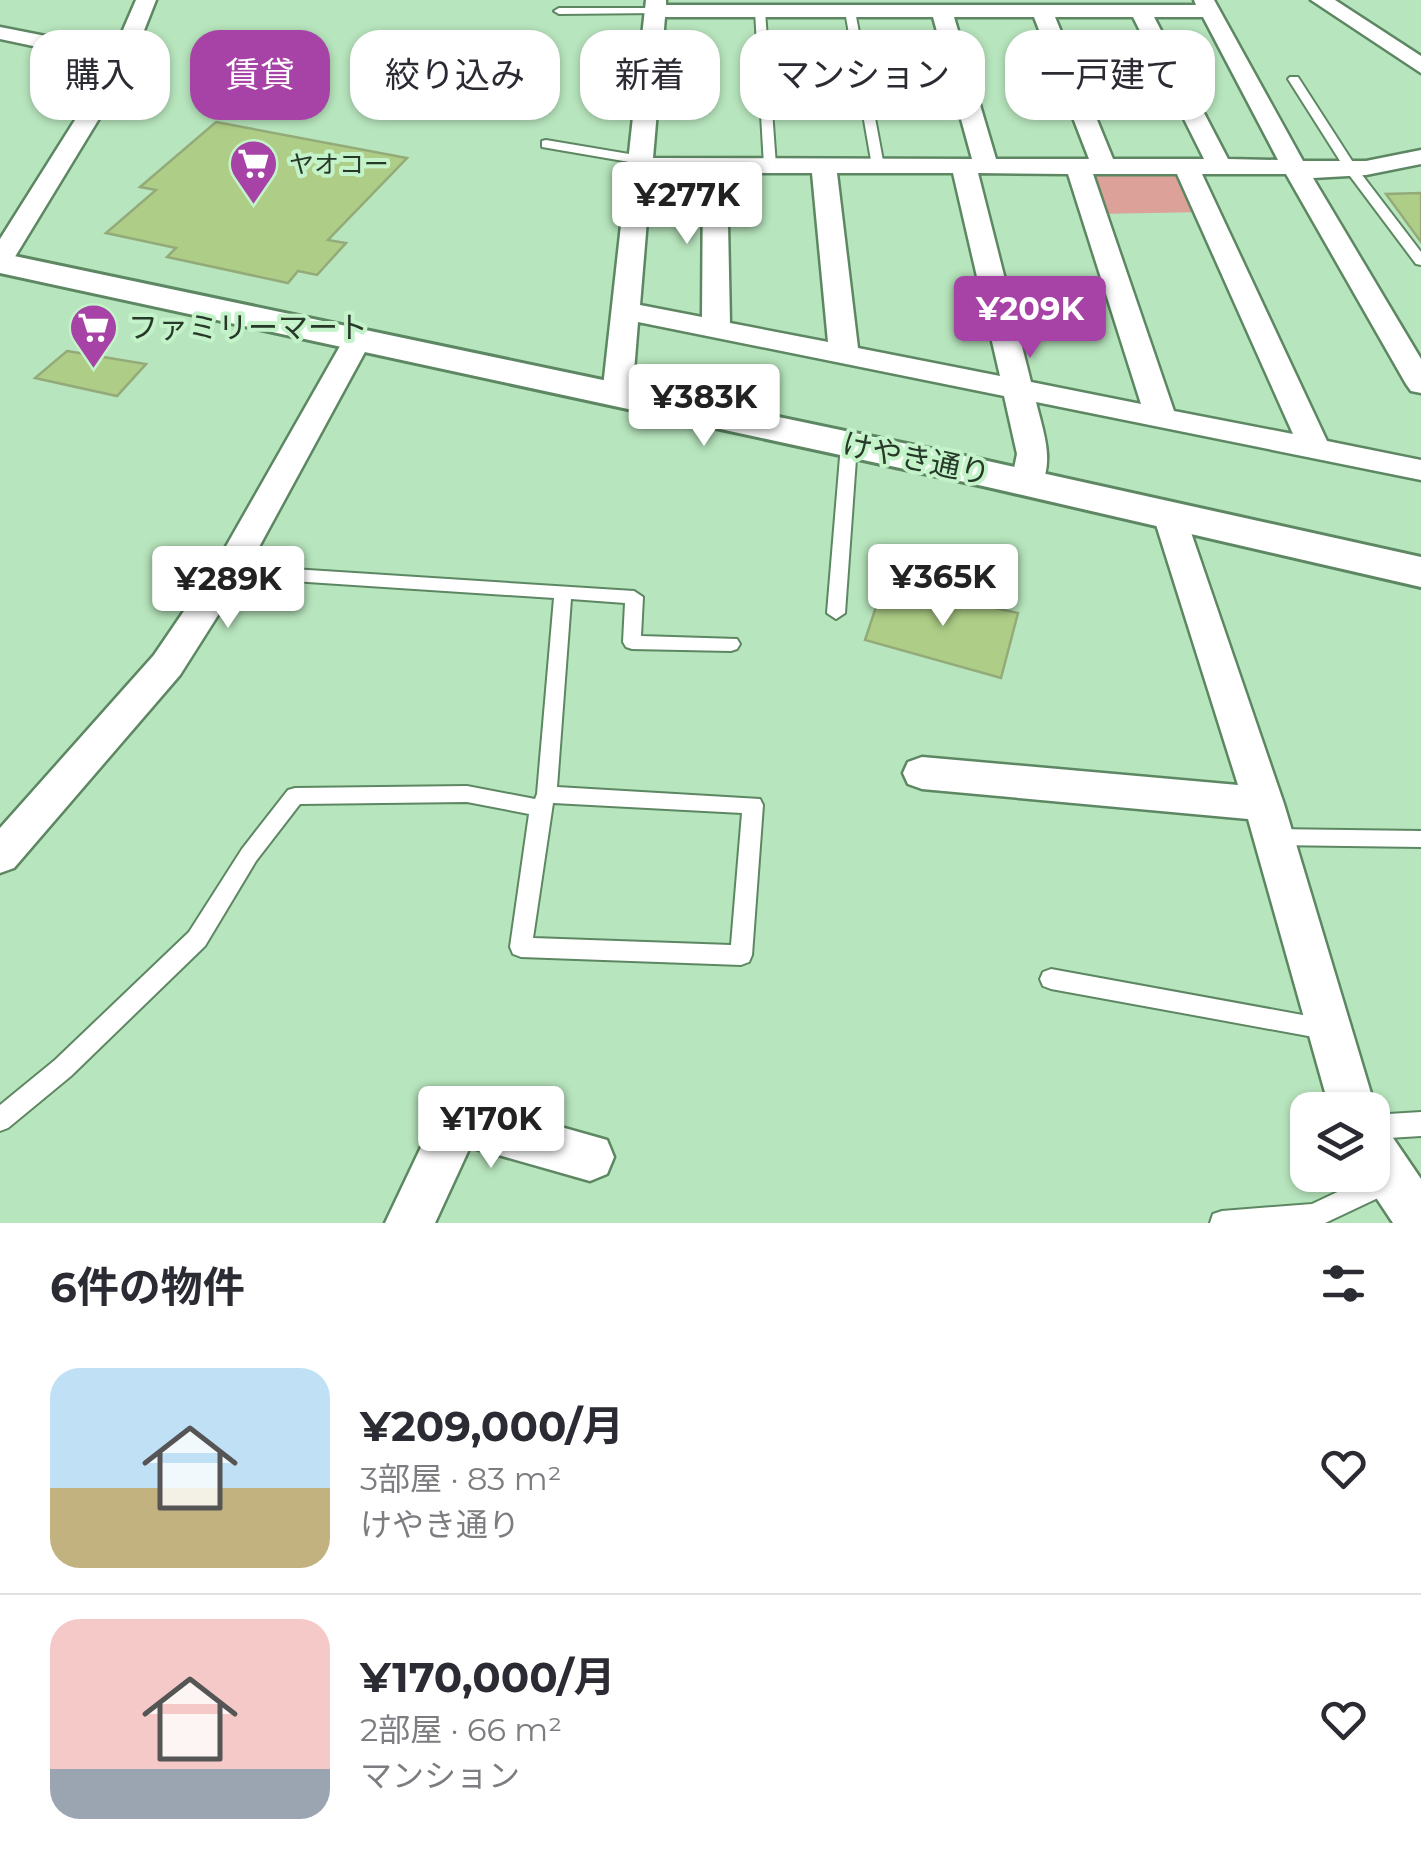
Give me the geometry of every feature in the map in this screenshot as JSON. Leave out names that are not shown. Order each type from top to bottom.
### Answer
[{"type":"street","points":[[134,30],[146,0]]},
{"type":"street","points":[[1321,0],[1421,66]]},
{"type":"street","points":[[617,396],[655,6],[760,11],[850,11],[906,6],[942,11],[1027,7],[1140,11],[1207,6],[1421,384]]},
{"type":"street","points":[[1027,7],[1091,166],[1160,418]]},
{"type":"street","points":[[942,11],[975,166],[1014,388],[1033,454],[1027,483]]},
{"type":"street","points":[[1140,11],[1220,166]]},
{"type":"street","points":[[0,33],[30,39]]},
{"type":"street","points":[[0,262],[87,120]]},
{"type":"street","points":[[640,163],[1351,169],[1421,157]]},
{"type":"street","points":[[716,166],[716,329]]},
{"type":"street","points":[[824,166],[844,354]]},
{"type":"street","points":[[1186,166],[1315,448]]},
{"type":"street","name":"けやき通り","points":[[0,262],[1421,572]]},
{"type":"street","points":[[628,311],[1421,470]]},
{"type":"street","points":[[0,856],[167,665],[229,571],[358,339]]},
{"type":"street","points":[[1169,515],[1268,820],[1349,1092]]},
{"type":"street","points":[[922,773],[1268,820]]},
{"type":"street","points":[[410,1223],[458,1122],[590,1157]]},
{"type":"street","points":[[1390,1176],[1421,1222]]},
{"type":"lane","points":[[559,11],[655,6]]},
{"type":"lane","points":[[760,11],[770,166]]},
{"type":"lane","points":[[850,11],[878,166]]},
{"type":"lane","points":[[1294,79],[1351,169],[1421,261]]},
{"type":"lane","points":[[546,144],[640,163]]},
{"type":"lane","points":[[836,613],[849,445]]},
{"type":"lane","points":[[229,571],[634,597],[632,642],[731,644]]},
{"type":"lane","points":[[0,1120],[62,1068],[197,939],[249,855],[296,796],[467,794],[543,801],[753,805],[741,955],[521,947],[543,801],[563,592]]},
{"type":"lane","points":[[1268,820],[1421,839]]},
{"type":"lane","points":[[1051,979],[1330,1030]]},
{"type":"lane","points":[[1390,1126],[1421,1124]]},
{"type":"lane","points":[[1222,1223],[1313,1216],[1345,1192]]},
{"type":"shaded area","points":[[655,168],[710,172],[709,221],[642,219],[645,174]]},
{"type":"shaded area","points":[[1174,168],[1203,212],[1098,214],[1085,174]]},
{"type":"building","points":[[216,122],[407,158],[328,240],[346,243],[317,275],[298,271],[288,283],[167,257],[176,248],[106,233],[156,190],[140,187]]},
{"type":"building","points":[[1421,193],[1421,242],[1386,194]]},
{"type":"building","points":[[67,351],[146,364],[117,396],[35,378]]},
{"type":"building","points":[[884,583],[1018,613],[1001,678],[865,640]]},
{"type":"place","name":"ヤオコー","points":[[254,206]]},
{"type":"place","name":"ファミリーマート","points":[[93,370]]}]
